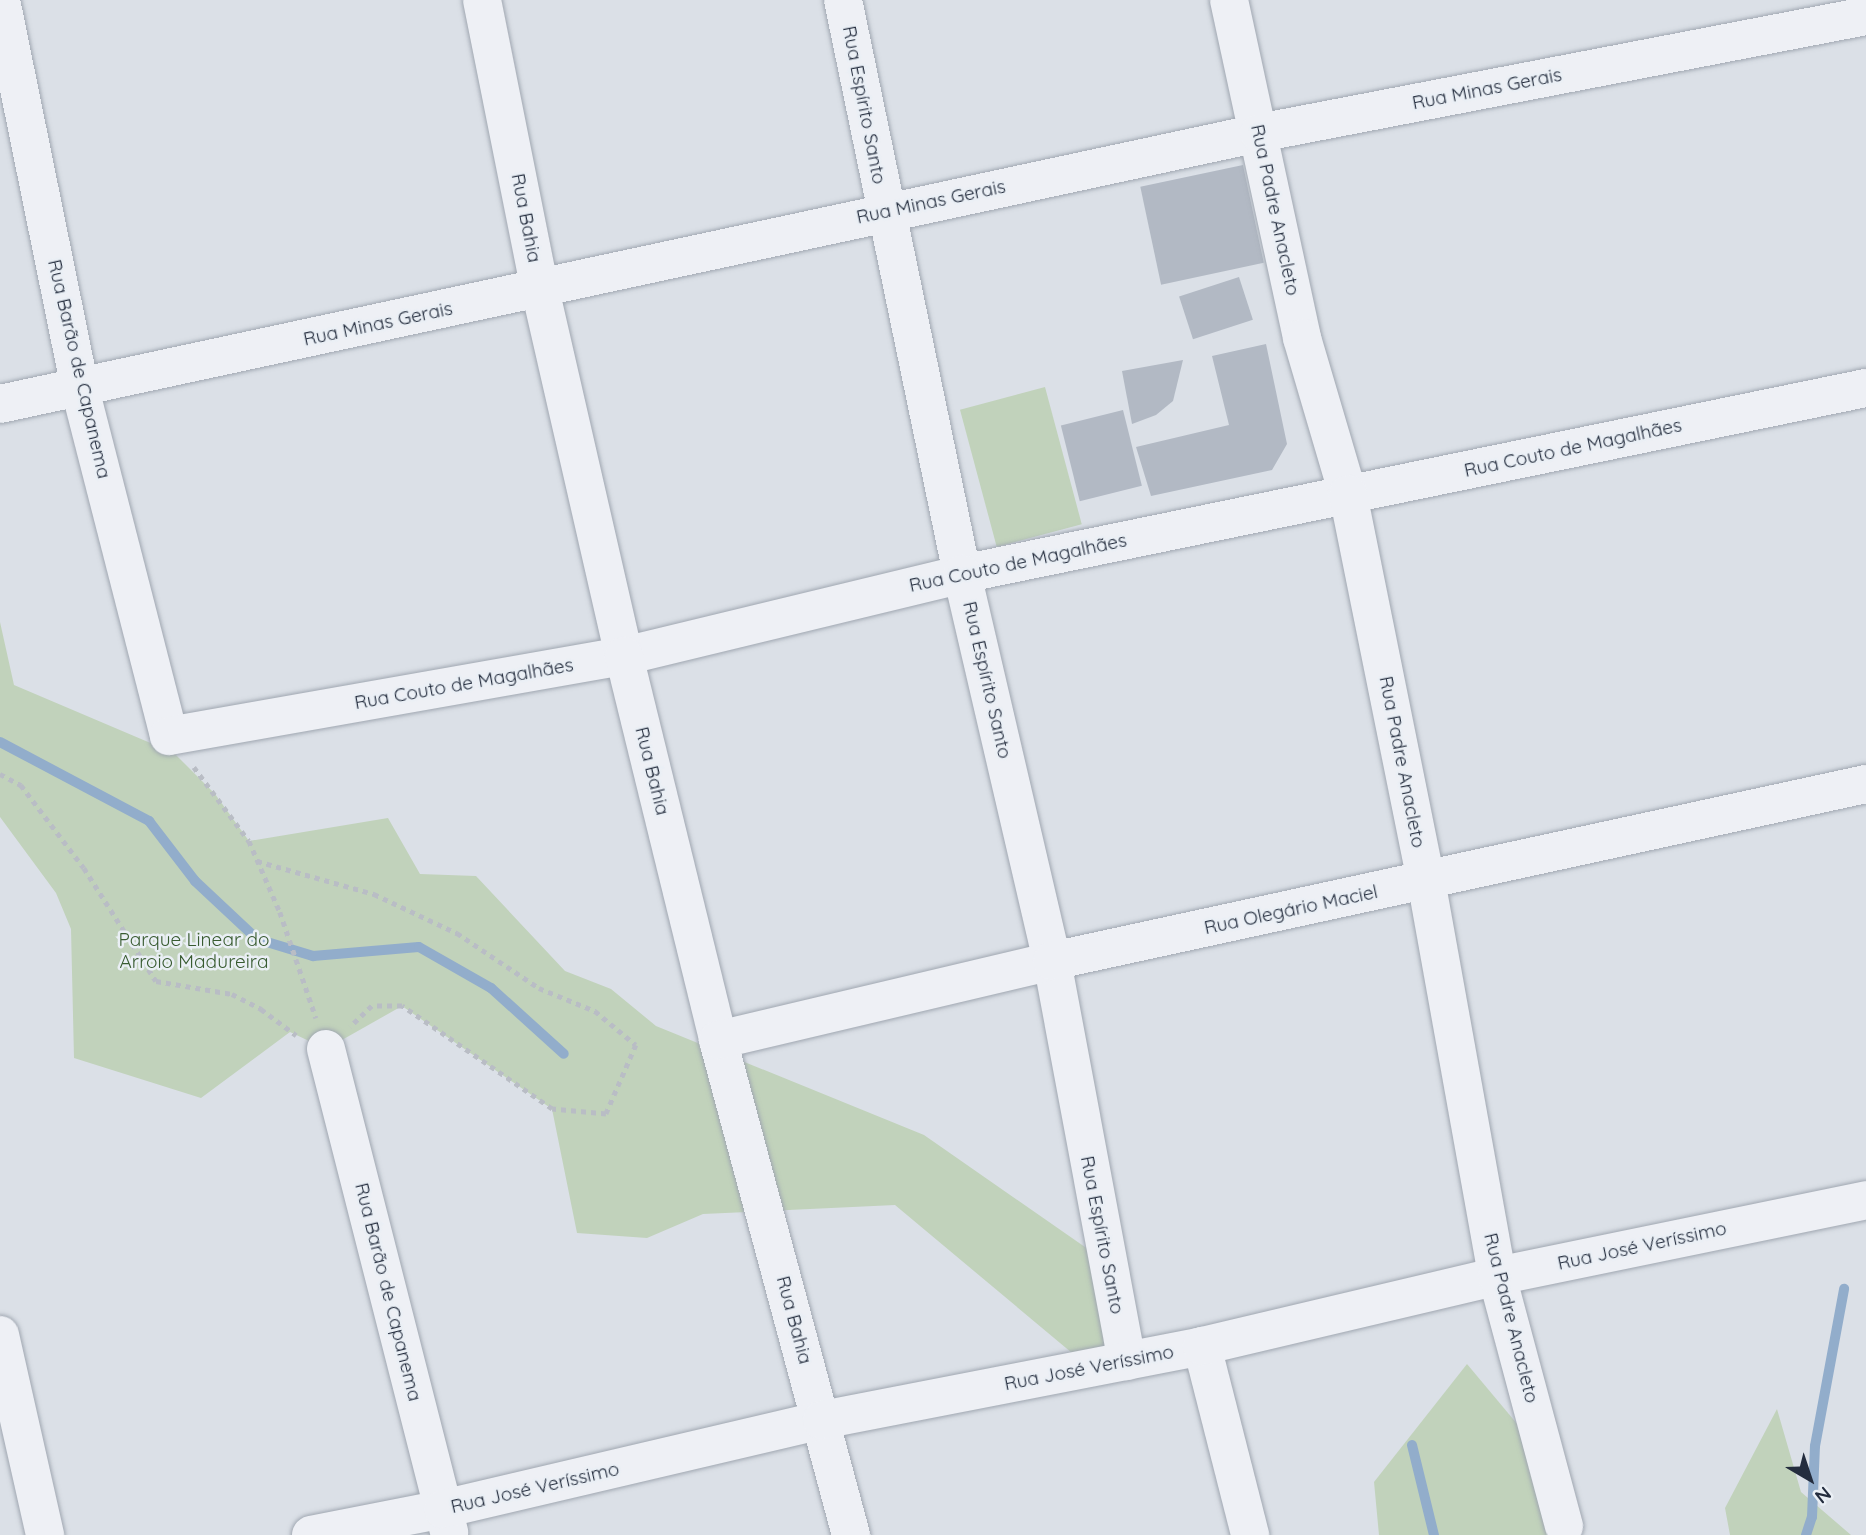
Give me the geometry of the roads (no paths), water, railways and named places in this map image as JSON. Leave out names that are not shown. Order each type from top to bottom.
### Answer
[{"type":"street","name":"Rua Bahia","points":[[482,0],[540,289],[624,656],[718,1040],[850,1535]]},
{"type":"street","name":"Rua Espírito Santo","points":[[843,0],[962,574],[1052,961],[1127,1361]]},
{"type":"street","name":"Rua Padre Anacleto","points":[[1229,0],[1303,338],[1348,494],[1426,880],[1497,1276],[1564,1526]]},
{"type":"street","name":"Rua Barão de Capanema","points":[[6,2],[80,389],[169,736]]},
{"type":"street","name":"Rua Minas Gerais","points":[[0,404],[540,289],[886,211],[1259,133],[1866,16]]},
{"type":"street","name":"Rua Couto de Magalhães","points":[[169,736],[624,656],[962,574],[1866,388]]},
{"type":"street","name":"Rua Olegário Maciel","points":[[718,1040],[1052,961],[1866,784]]},
{"type":"street","name":"Rua Barão de Capanema","points":[[326,1049],[446,1522]]},
{"type":"street","name":"Rua José Veríssimo","points":[[311,1535],[446,1522],[821,1420],[1202,1346],[1497,1276],[1866,1200]]},
{"type":"street","points":[[0,1335],[44,1535]]},
{"type":"street","points":[[1202,1346],[1250,1535]]},
{"type":"waterway","points":[[0,742],[149,821],[195,881],[257,939],[313,956],[419,947],[491,988],[564,1054]]},
{"type":"waterway","points":[[1806,1535],[1812,1517],[1815,1446],[1844,1289]]},
{"type":"waterway","points":[[1412,1445],[1434,1535]]},
{"type":"park label","name":"Parque Linear do Arroio Madureira","points":[[194,951]]}]
